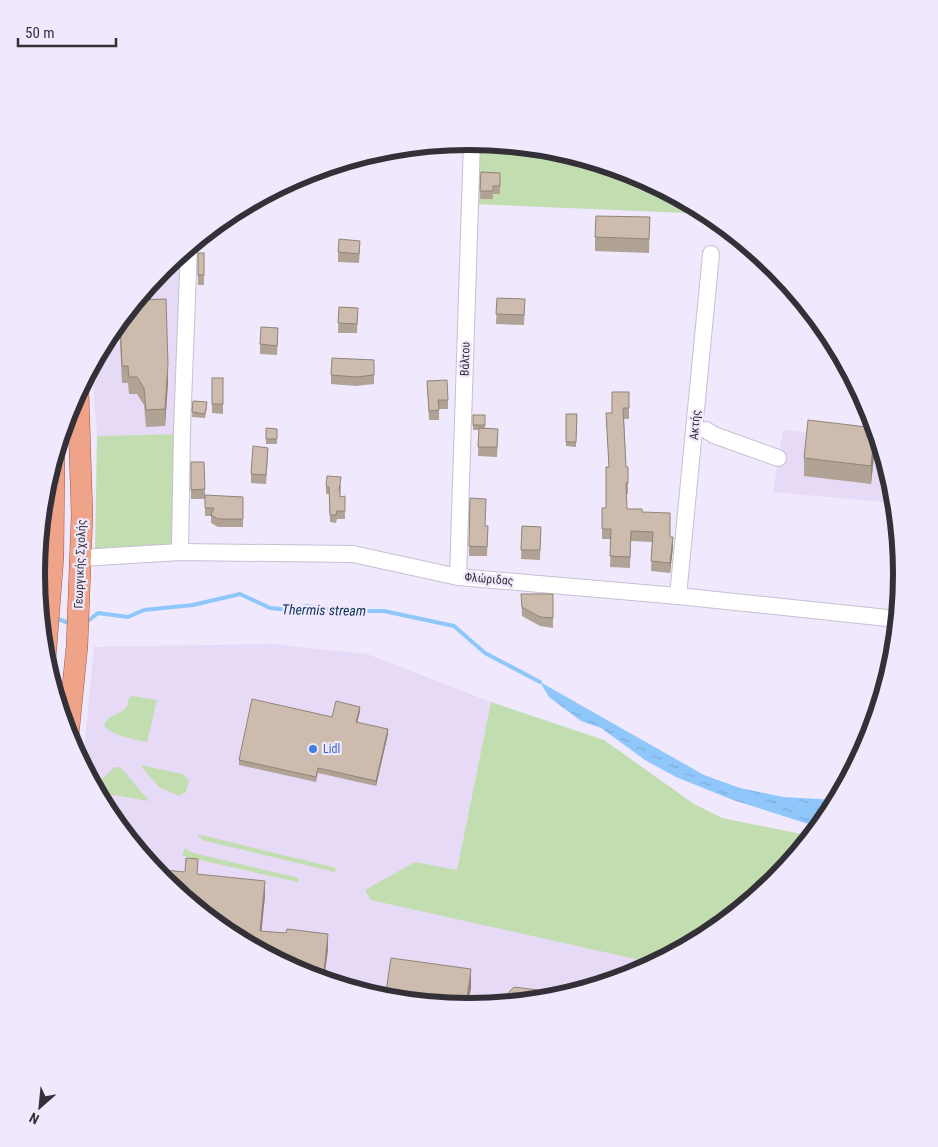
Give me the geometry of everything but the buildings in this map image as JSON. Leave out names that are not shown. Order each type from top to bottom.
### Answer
[{"type":"main road","name":"Γεωργικής Σχολής","points":[[70,715],[79,600],[83,493],[79,407]]},
{"type":"main road","points":[[48,619],[52,577],[54,486]]},
{"type":"street","name":"Βάλτου","points":[[458,577],[472,150]]},
{"type":"street","name":"Ακτής","points":[[678,596],[711,254]]},
{"type":"street","points":[[180,552],[189,255]]},
{"type":"street","points":[[706,430],[714,435],[778,458]]},
{"type":"street","name":"Φλώριδας","points":[[81,558],[180,552],[353,554],[458,577],[678,596],[890,617]]},
{"type":"shaded area","points":[[184,260],[179,434],[97,436],[93,378],[116,338],[133,315],[150,294]]},
{"type":"shaded area","points":[[783,430],[871,440],[879,464],[887,502],[773,492]]},
{"type":"shaded area","points":[[271,644],[367,654],[491,702],[457,870],[494,927],[642,960],[605,975],[552,989],[497,997],[441,997],[414,994],[359,983],[307,965],[257,941],[211,910],[169,873],[133,832],[116,809],[102,785],[84,751],[94,647]]},
{"type":"green space","points":[[476,150],[497,150],[552,158],[605,172],[657,193],[693,213],[474,204]]},
{"type":"green space","points":[[179,434],[177,548],[95,552],[97,436]]},
{"type":"green space","points":[[132,696],[157,700],[147,742],[119,735],[104,726],[108,719],[121,712],[127,706],[129,698]]},
{"type":"green space","points":[[491,702],[604,740],[694,804],[722,818],[803,834],[769,873],[727,910],[681,941],[642,960],[371,900],[365,890],[415,862],[457,870]]},
{"type":"green space","points":[[140,765],[183,774],[189,781],[186,792],[179,796],[159,787]]},
{"type":"green space","points":[[115,767],[119,767],[149,801],[108,794],[101,780]]},
{"type":"green space","points":[[197,834],[336,868],[335,872],[202,840]]},
{"type":"green space","points":[[185,848],[193,853],[299,878],[298,882],[191,858],[182,855]]},
{"type":"water","points":[[540,682],[704,775],[740,788],[783,797],[828,800],[810,825],[733,800],[676,777],[645,760],[601,728],[581,721],[549,697]]},
{"type":"waterway","name":"Thermis stream","points":[[84,622],[98,613],[128,617],[144,610],[193,605],[240,594],[270,608],[290,610],[307,606],[335,611],[384,611],[454,626],[485,653],[540,682]]},
{"type":"waterway","name":"Thermis stream","points":[[55,618],[72,624]]},
{"type":"place","name":"Lidl","points":[[313,749]]}]
